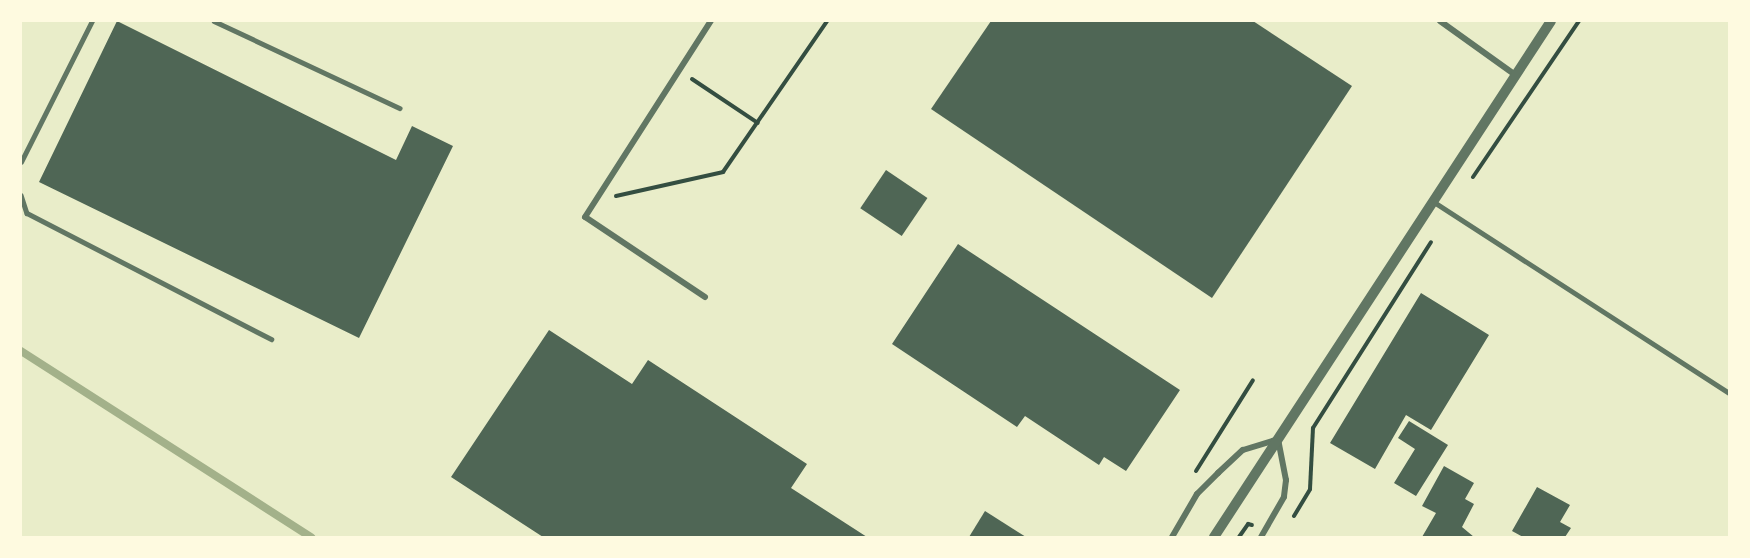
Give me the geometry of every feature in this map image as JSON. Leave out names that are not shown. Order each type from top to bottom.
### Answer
[{"type":"street","points":[[705,297],[585,217],[711,21]]},
{"type":"street","points":[[1440,21],[1514,74]]},
{"type":"street","points":[[1214,537],[1514,74],[1551,21]]},
{"type":"street","points":[[1172,537],[1197,494],[1218,472],[1243,450],[1278,439]]},
{"type":"street","points":[[1261,537],[1284,497],[1286,480],[1278,439]]},
{"type":"lane","points":[[21,162],[92,21]]},
{"type":"lane","points":[[214,21],[400,108]]},
{"type":"lane","points":[[21,195],[27,213],[271,339]]},
{"type":"lane","points":[[1432,200],[1729,393]]},
{"type":"path","points":[[595,200],[723,172],[827,21]]},
{"type":"path","points":[[1473,177],[1579,21]]},
{"type":"path","points":[[679,70],[758,123]]},
{"type":"path","points":[[1289,523],[1310,489],[1313,428],[1435,235]]},
{"type":"path","points":[[1191,478],[1253,380]]},
{"type":"building","points":[[117,21],[396,160],[412,126],[453,146],[359,338],[39,182]]},
{"type":"building","points":[[991,21],[1253,21],[1352,86],[1212,298],[931,109]]},
{"type":"building","points":[[886,170],[927,198],[902,236],[860,208]]},
{"type":"building","points":[[958,244],[1180,390],[1126,471],[1104,457],[1099,465],[1025,416],[1017,427],[892,344]]},
{"type":"building","points":[[1421,293],[1489,335],[1431,430],[1406,415],[1375,469],[1330,443]]},
{"type":"building","points":[[549,330],[632,384],[648,360],[807,464],[791,488],[867,537],[543,537],[451,477]]},
{"type":"building","points":[[1409,421],[1448,445],[1416,496],[1394,483],[1415,449],[1398,438]]},
{"type":"building","points":[[1444,466],[1474,483],[1465,499],[1474,504],[1462,527],[1474,537],[1422,537],[1436,513],[1422,506]]},
{"type":"building","points":[[1537,487],[1570,505],[1560,522],[1571,528],[1565,537],[1523,537],[1512,531]]},
{"type":"building","points":[[985,511],[1026,537],[969,537]]},
{"type":"waterway","points":[[21,351],[311,537]]}]
